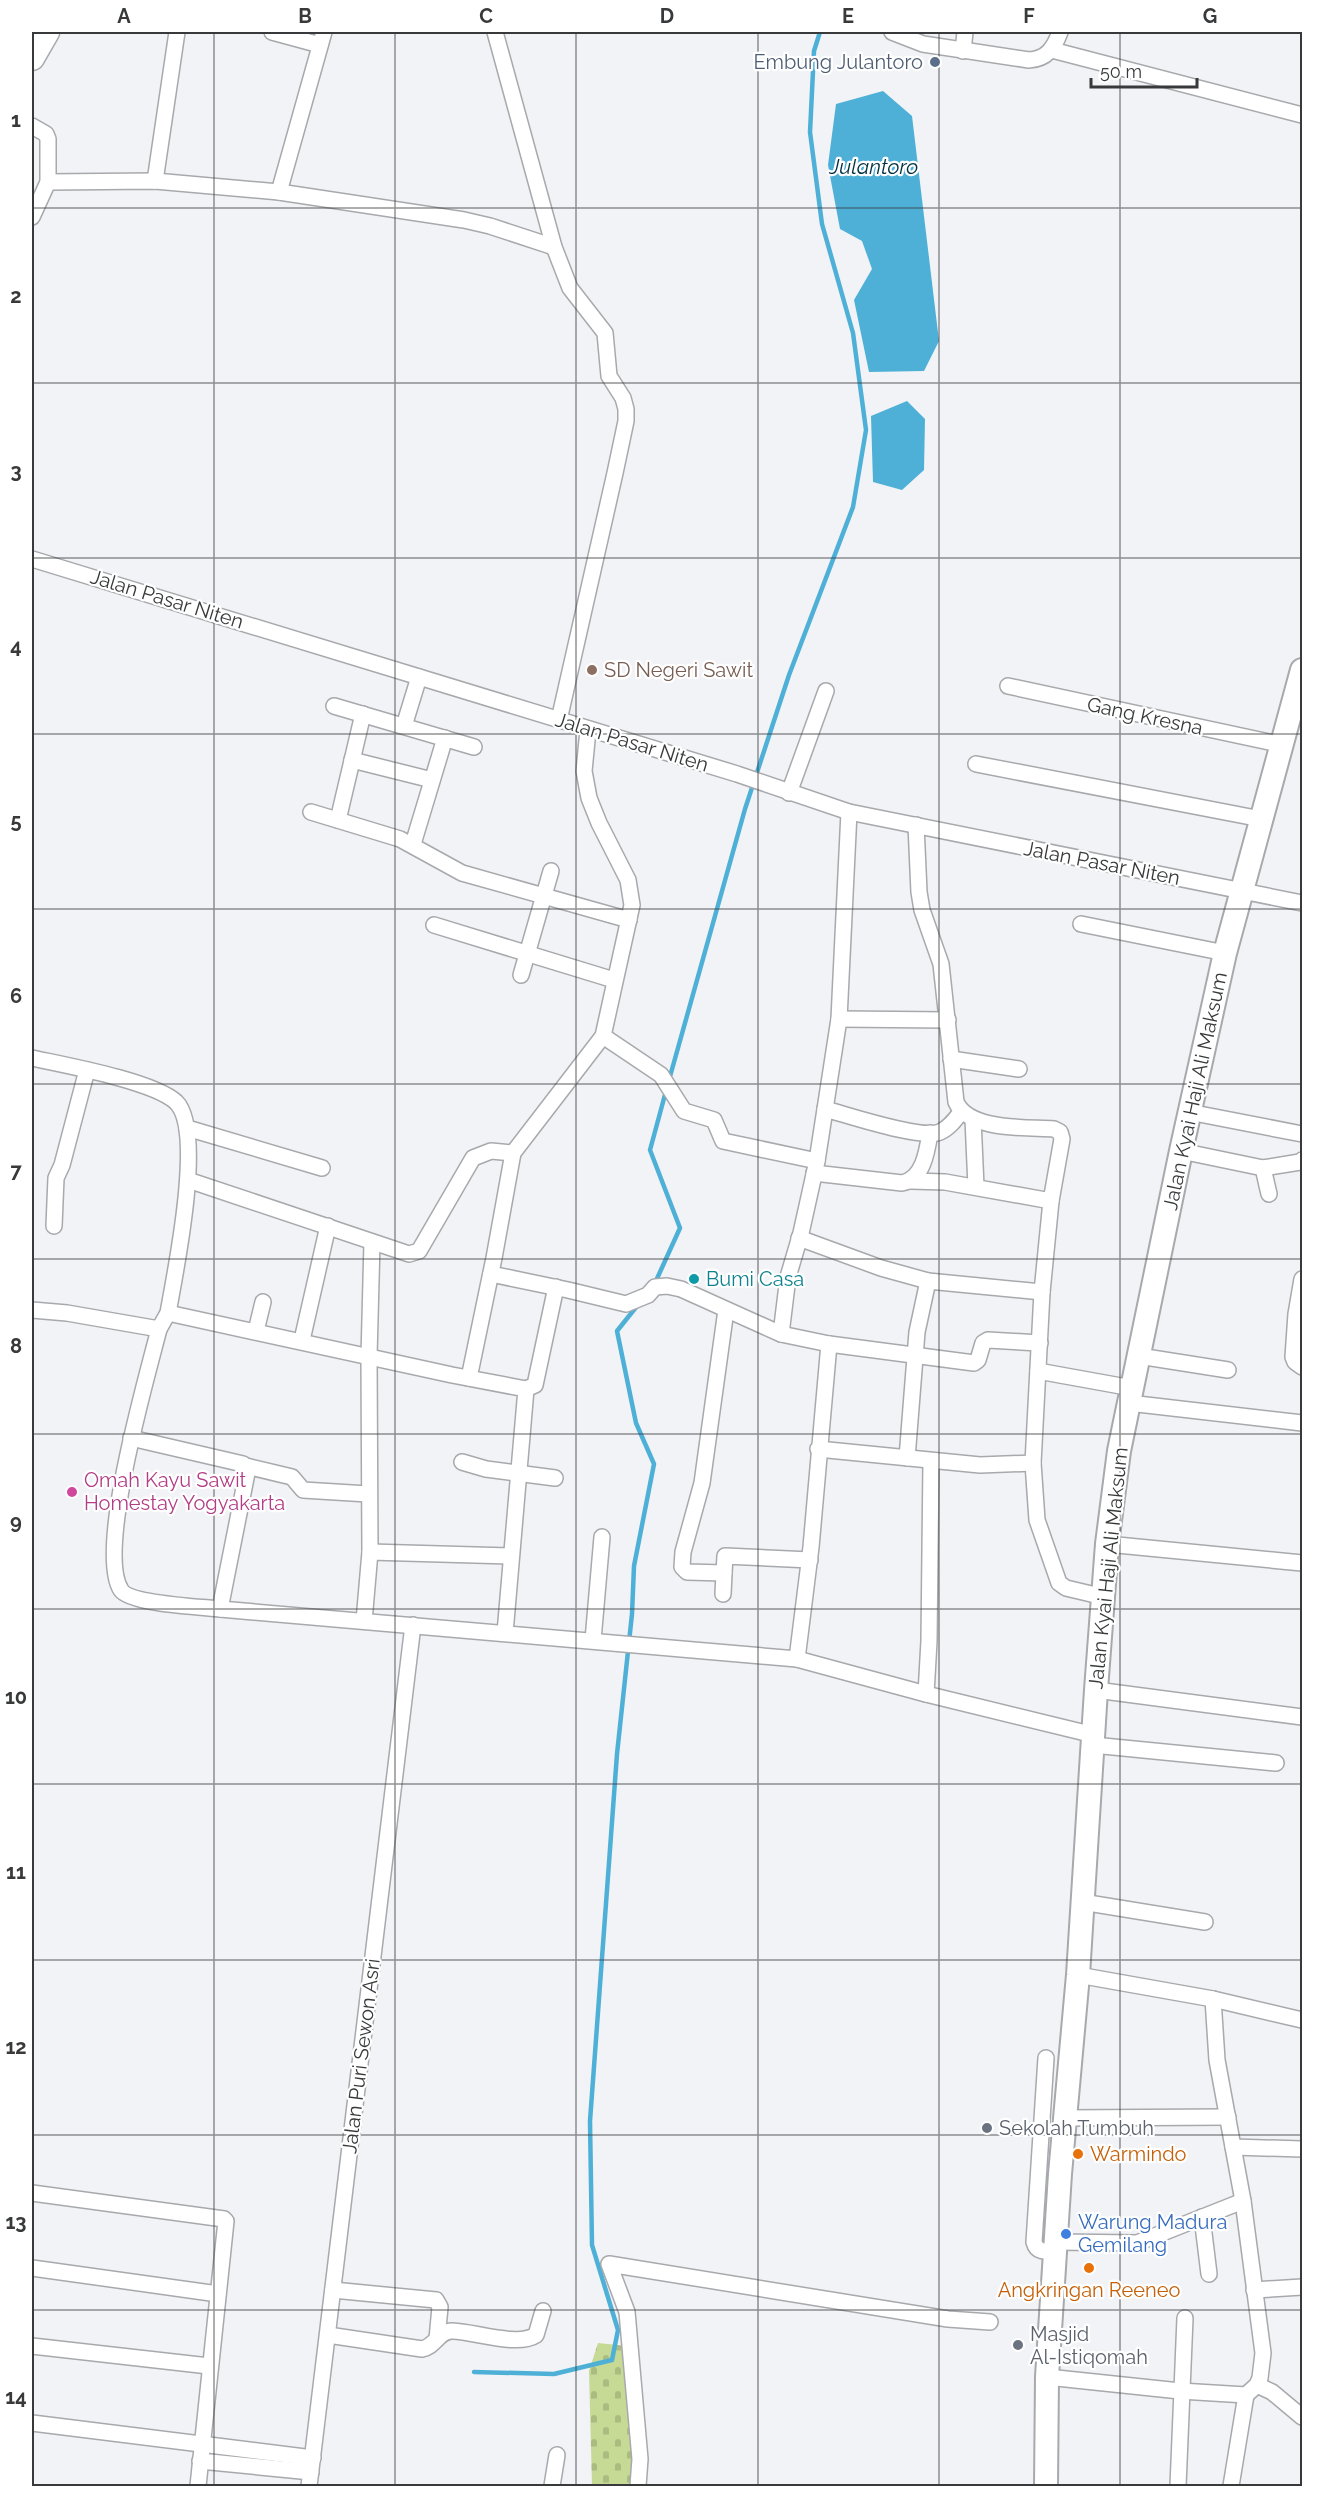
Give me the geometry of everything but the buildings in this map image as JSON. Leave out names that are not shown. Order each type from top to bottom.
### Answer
[{"type":"main road","points":[[32,58],[47,32]]},
{"type":"street","points":[[155,181],[177,32]]},
{"type":"street","points":[[272,32],[322,38],[279,192]]},
{"type":"street","points":[[495,32],[554,247],[570,288],[605,333],[609,376],[623,398],[626,408],[626,420],[615,473],[558,720]]},
{"type":"street","points":[[892,32],[923,44],[1029,60],[1042,58],[1052,50],[1060,32]]},
{"type":"street","points":[[963,51],[965,32]]},
{"type":"street","points":[[1052,50],[1302,116]]},
{"type":"street","points":[[32,126],[46,134],[48,139],[48,182],[32,217]]},
{"type":"street","points":[[48,182],[138,183],[155,181],[279,192],[464,220],[554,247]]},
{"type":"street","name":"Jalan Pasar Niten","points":[[32,558],[737,774],[849,812],[1302,903]]},
{"type":"street","name":"Jalan Kyai Haji Ali Maksum","points":[[1046,2487],[1047,2377],[1060,2174],[1078,1975],[1107,1544],[1119,1451],[1189,1112],[1225,953],[1240,890],[1283,745],[1302,670]]},
{"type":"street","points":[[404,726],[419,676]]},
{"type":"street","name":"Gang Kresna","points":[[1008,686],[1283,745]]},
{"type":"street","points":[[789,793],[826,691]]},
{"type":"street","points":[[334,705],[474,747]]},
{"type":"street","points":[[338,820],[363,714]]},
{"type":"street","points":[[469,1378],[513,1153],[603,1036],[629,920],[631,886],[599,823],[586,785],[584,762],[588,730]]},
{"type":"street","points":[[413,844],[445,738]]},
{"type":"street","points":[[352,760],[432,780]]},
{"type":"street","points":[[976,764],[1261,819]]},
{"type":"street","points":[[311,812],[413,844],[453,870],[629,920]]},
{"type":"street","points":[[781,1334],[788,1277],[800,1238],[815,1167],[839,1019],[849,812]]},
{"type":"street","points":[[916,825],[922,910],[941,964],[956,1102],[967,1116],[976,1187]]},
{"type":"street","points":[[521,975],[551,871]]},
{"type":"street","points":[[1081,924],[1225,953]]},
{"type":"street","points":[[434,925],[614,980]]},
{"type":"street","points":[[839,1019],[948,1020]]},
{"type":"street","points":[[603,1036],[661,1075],[684,1111],[714,1120],[720,1138],[726,1142],[815,1167],[902,1183],[945,1182],[1051,1201]]},
{"type":"street","points":[[32,1058],[87,1070],[159,1092],[176,1102],[186,1119],[188,1180],[168,1313],[159,1329],[131,1438],[114,1551],[114,1563],[121,1591],[136,1598],[220,1609],[797,1659],[1093,1740],[1276,1763]]},
{"type":"street","points":[[951,1059],[1019,1069]]},
{"type":"street","points":[[54,1226],[56,1178],[62,1165],[87,1070]]},
{"type":"street","points":[[825,1109],[921,1134],[939,1132],[967,1116],[991,1124],[1054,1129],[1060,1132],[1062,1139],[1051,1201],[1042,1292],[1033,1463],[1037,1520],[1056,1578],[1066,1588],[1104,1596]]},
{"type":"street","points":[[1189,1112],[1302,1134]]},
{"type":"street","points":[[187,1128],[322,1168]]},
{"type":"street","points":[[911,1181],[919,1173],[930,1133]]},
{"type":"street","points":[[188,1180],[409,1254],[419,1251],[473,1158],[491,1151],[513,1153]]},
{"type":"street","points":[[1181,1151],[1263,1168],[1302,1160]]},
{"type":"street","points":[[1263,1168],[1269,1194]]},
{"type":"street","points":[[302,1341],[328,1226]]},
{"type":"street","points":[[800,1238],[842,1255],[928,1281],[1042,1292]]},
{"type":"street","points":[[364,1622],[370,1552],[369,1357],[372,1242]]},
{"type":"street","points":[[491,1274],[626,1304],[648,1295],[655,1287],[668,1286],[681,1289],[781,1334],[829,1344],[974,1363],[978,1360],[983,1343],[988,1340],[1040,1343]]},
{"type":"street","points":[[1302,1279],[1293,1357],[1295,1362],[1302,1367]]},
{"type":"street","points":[[907,1458],[915,1355],[928,1281]]},
{"type":"street","points":[[168,1313],[526,1389],[535,1384],[556,1287]]},
{"type":"street","points":[[256,1331],[263,1302]]},
{"type":"street","points":[[32,1310],[67,1313],[159,1329]]},
{"type":"street","points":[[724,1573],[687,1572],[681,1564],[702,1483],[726,1310]]},
{"type":"street","points":[[797,1659],[810,1560],[829,1344]]},
{"type":"street","points":[[1139,1356],[1228,1370]]},
{"type":"street","points":[[1038,1371],[1131,1395],[1302,1423]]},
{"type":"street","points":[[505,1633],[526,1389]]},
{"type":"street","points":[[131,1438],[292,1477],[303,1490],[369,1494]]},
{"type":"street","points":[[819,1449],[980,1465],[1033,1463]]},
{"type":"street","points":[[926,1694],[929,1641],[931,1461]]},
{"type":"street","points":[[462,1462],[486,1469],[555,1478]]},
{"type":"street","points":[[220,1609],[248,1473],[246,1466]]},
{"type":"street","points":[[592,1640],[602,1537]]},
{"type":"street","points":[[1107,1544],[1302,1563]]},
{"type":"street","points":[[370,1552],[511,1556]]},
{"type":"street","points":[[723,1594],[725,1556],[810,1560]]},
{"type":"street","name":"Jalan Puri Sewon Asri","points":[[311,2472],[413,1625]]},
{"type":"street","points":[[1096,1690],[1302,1717]]},
{"type":"street","points":[[1082,1902],[1205,1922]]},
{"type":"street","points":[[1078,1975],[1213,1999],[1302,2020]]},
{"type":"street","points":[[1213,1999],[1217,2060],[1243,2201],[1263,2353],[1260,2378],[1252,2390],[1231,2487]]},
{"type":"street","points":[[1046,2058],[1037,2174],[1035,2245],[1041,2251],[1057,2246],[1137,2244],[1243,2201]]},
{"type":"street","points":[[1065,2118],[1228,2118]]},
{"type":"street","points":[[1233,2147],[1302,2150]]},
{"type":"street","points":[[1037,2174],[1060,2174]]},
{"type":"street","points":[[32,2193],[224,2218],[226,2222],[198,2487]]},
{"type":"street","points":[[1202,2217],[1209,2274]]},
{"type":"street","points":[[638,2487],[640,2459],[627,2312],[609,2264],[948,2319],[990,2322]]},
{"type":"street","points":[[32,2268],[218,2294]]},
{"type":"street","points":[[1254,2290],[1302,2287]]},
{"type":"street","points":[[333,2290],[436,2300],[440,2307],[437,2339]]},
{"type":"street","points":[[328,2335],[422,2349],[433,2345],[437,2339],[450,2330],[522,2340],[531,2339],[538,2330],[543,2311]]},
{"type":"street","points":[[1178,2487],[1180,2391],[1185,2318]]},
{"type":"street","points":[[32,2346],[210,2366]]},
{"type":"street","points":[[1047,2377],[1180,2391],[1272,2392],[1302,2417]]},
{"type":"street","points":[[32,2423],[201,2444],[236,2456],[277,2461],[311,2472]]},
{"type":"street","points":[[552,2487],[557,2455]]},
{"type":"street","points":[[200,2461],[236,2456]]},
{"type":"green space","points":[[598,2343],[627,2346],[636,2459],[633,2486],[592,2486],[589,2371]]},
{"type":"water","name":"Julantoro","points":[[883,91],[912,116],[939,341],[924,371],[869,372],[854,300],[872,269],[862,241],[840,229],[828,165],[836,104]]},
{"type":"water","points":[[907,401],[925,419],[924,470],[902,490],[873,482],[871,416]]},
{"type":"waterway","points":[[669,1080],[745,809],[789,675],[853,507],[866,430],[853,333],[822,224],[810,132],[814,51],[820,32]]},
{"type":"waterway","points":[[655,1283],[680,1228],[650,1150],[666,1091]]},
{"type":"waterway","points":[[474,2372],[554,2374],[612,2360],[618,2330],[592,2245],[590,2121],[617,1754],[632,1614],[634,1566],[654,1464],[636,1423],[617,1331],[637,1306]]},
{"type":"place","name":"Embung Julantoro","points":[[935,62]]},
{"type":"place","name":"SD Negeri Sawit","points":[[592,670]]},
{"type":"place","name":"Bumi Casa","points":[[694,1279]]},
{"type":"place","name":"Omah Kayu Sawit Homestay Yogyakarta","points":[[72,1492]]},
{"type":"place","name":"Sekolah Tumbuh","points":[[987,2128]]},
{"type":"place","name":"Warmindo","points":[[1078,2154]]},
{"type":"place","name":"Warung Madura Gemilang","points":[[1066,2234]]},
{"type":"place","name":"Angkringan Reeneo","points":[[1089,2268]]},
{"type":"place","name":"Masjid Al-Istiqomah","points":[[1018,2345]]}]
